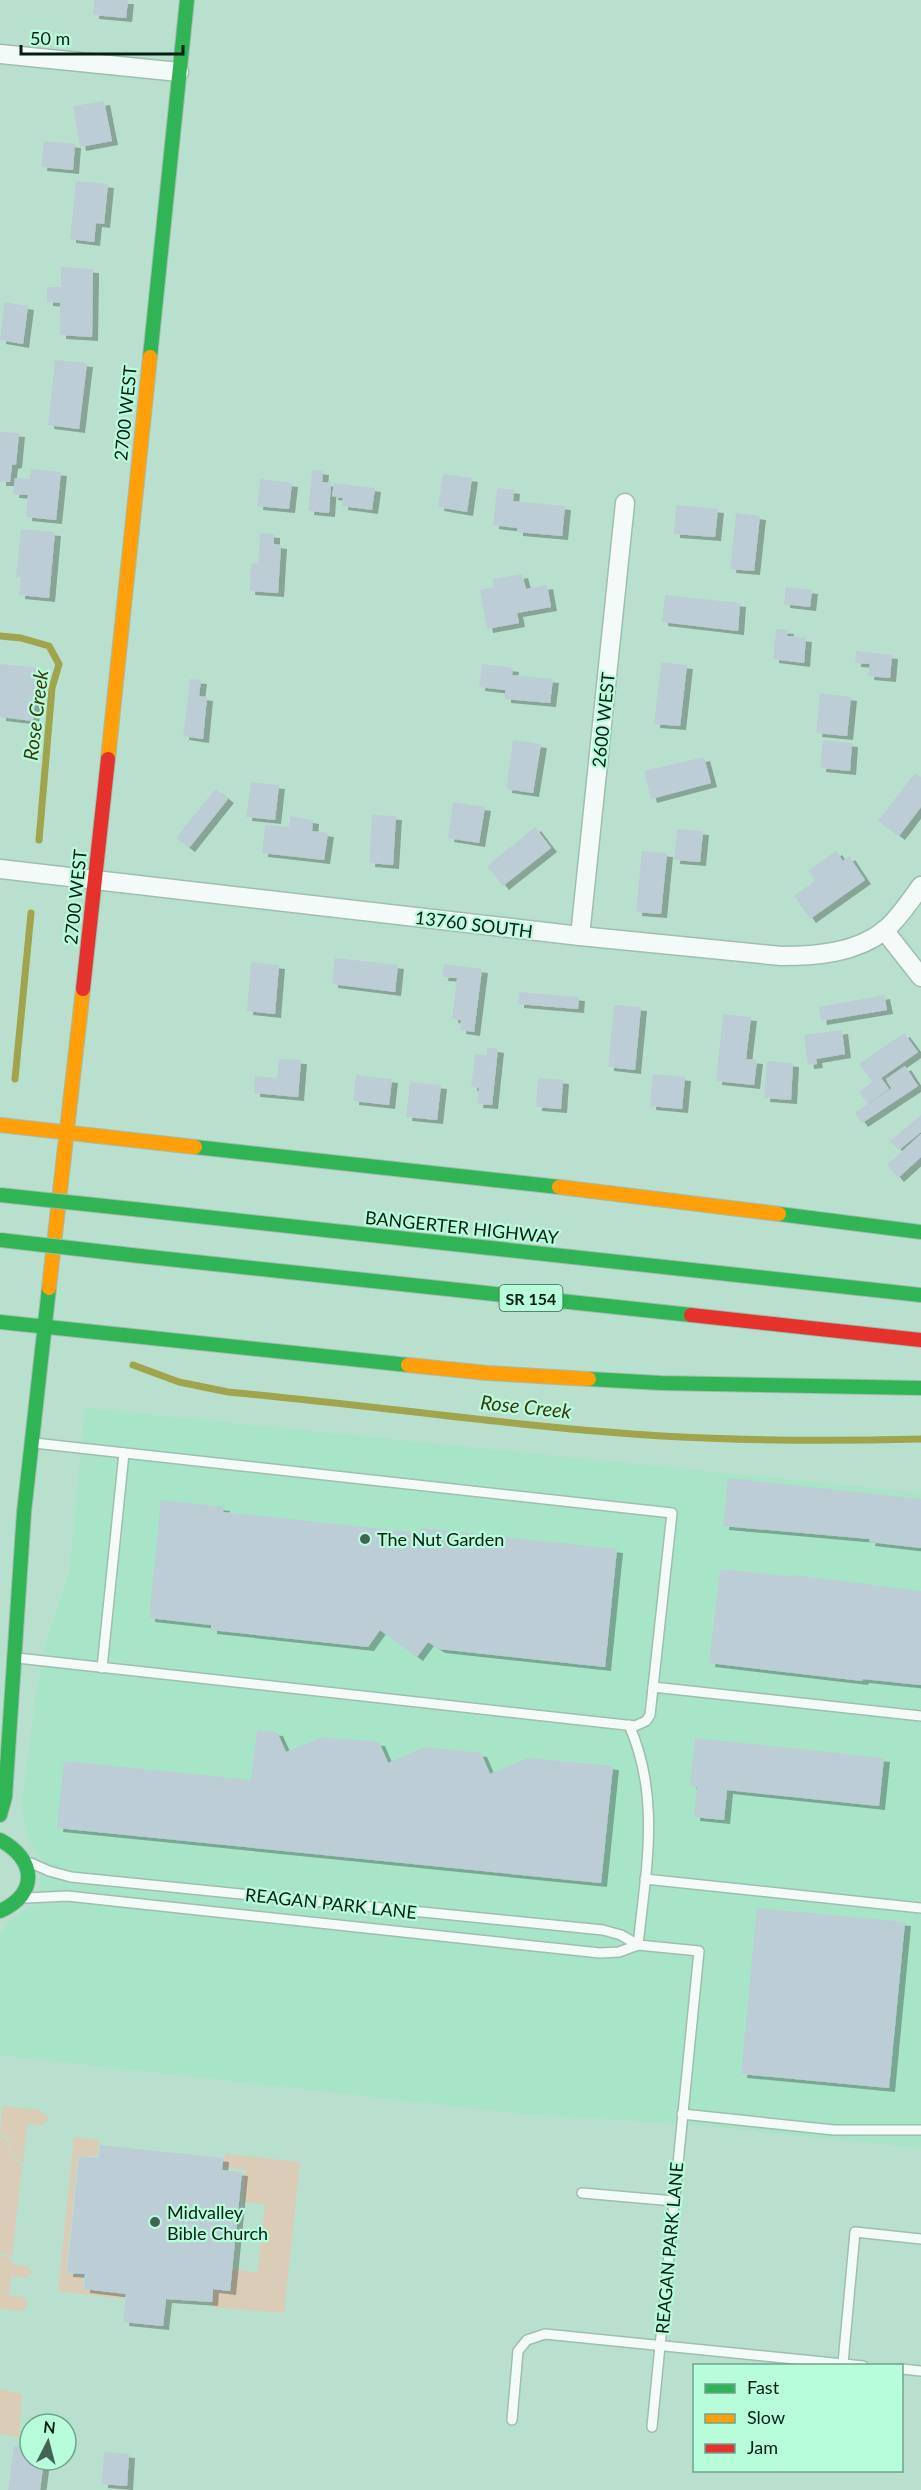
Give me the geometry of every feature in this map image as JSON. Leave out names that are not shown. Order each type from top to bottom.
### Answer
[{"type":"main road","name":"2700 WEST","points":[[22,1855],[6,1822],[5,1797],[13,1601],[95,880],[187,0]]},
{"type":"main road","points":[[0,1125],[626,1194],[921,1232]]},
{"type":"main road","name":"BANGERTER HIGHWAY","points":[[0,1195],[921,1295]]},
{"type":"main road","name":"SR 154","points":[[0,1240],[921,1340]]},
{"type":"main road","points":[[0,1322],[487,1373],[661,1383],[921,1388]]},
{"type":"main road","points":[[0,1840],[22,1855],[28,1880],[0,1921]]},
{"type":"street","points":[[0,54],[178,72]]},
{"type":"street","name":"2600 WEST","points":[[580,936],[625,503]]},
{"type":"street","name":"13760 SOUTH","points":[[0,869],[580,936],[781,956],[808,956],[844,949],[861,943],[884,930]]},
{"type":"street","points":[[921,886],[884,930],[921,977]]},
{"type":"lane","points":[[12,1648],[102,1668],[628,1725],[640,1724],[650,1714],[672,1513],[31,1443]]},
{"type":"lane","points":[[102,1668],[124,1453]]},
{"type":"lane","points":[[653,1687],[921,1716]]},
{"type":"lane","points":[[628,1725],[643,1763],[648,1786],[649,1832],[638,1945]]},
{"type":"lane","name":"REAGAN PARK LANE","points":[[22,1855],[49,1871],[71,1877],[603,1930],[621,1935],[638,1945],[699,1951],[652,2427]]},
{"type":"lane","points":[[645,1879],[921,1908]]},
{"type":"lane","name":"REAGAN PARK LANE","points":[[11,1906],[41,1896],[67,1896],[600,1953],[619,1952],[638,1945]]},
{"type":"lane","points":[[682,2114],[834,2130],[921,2130]]},
{"type":"lane","points":[[582,2193],[674,2202]]},
{"type":"lane","points":[[843,2363],[855,2232],[921,2239]]},
{"type":"lane","points":[[512,2420],[518,2351],[527,2340],[545,2334],[850,2364]]},
{"type":"lane","points":[[903,2369],[921,2371]]},
{"type":"shaded area","points":[[85,1408],[921,1493],[921,2148],[707,2126],[517,2113],[0,2055],[0,1935],[9,1922],[21,1912],[38,1904],[42,1859],[31,1844],[24,1822],[22,1803],[36,1693],[46,1642],[69,1574]]},
{"type":"shaded area","points":[[2,2106],[39,2110],[49,2118],[43,2125],[27,2124],[23,2164],[12,2155],[8,2138],[0,2133]]},
{"type":"shaded area","points":[[0,2135],[7,2139],[11,2155],[22,2166],[12,2257],[0,2253]]},
{"type":"shaded area","points":[[74,2137],[99,2140],[97,2156],[78,2156],[66,2273],[83,2276],[83,2289],[124,2295],[124,2299],[58,2291]]},
{"type":"shaded area","points":[[225,2154],[300,2162],[284,2313],[212,2307],[214,2290],[230,2292],[233,2269],[258,2273],[265,2205],[242,2201],[245,2170],[224,2167]]},
{"type":"shaded area","points":[[0,2255],[10,2258],[13,2264],[29,2267],[31,2273],[26,2278],[11,2276],[9,2295],[24,2297],[28,2304],[23,2311],[0,2309]]},
{"type":"shaded area","points":[[0,2389],[22,2394],[21,2412],[18,2412],[18,2437],[0,2434]]},
{"type":"building","points":[[94,0],[128,0],[126,18],[93,15]]},
{"type":"building","points":[[104,101],[112,141],[80,147],[73,106]]},
{"type":"building","points":[[44,141],[75,144],[73,170],[41,167]]},
{"type":"building","points":[[76,181],[108,184],[104,224],[96,223],[94,242],[70,239]]},
{"type":"building","points":[[61,267],[93,269],[92,337],[60,335],[60,303],[47,302],[47,287],[61,287]]},
{"type":"building","points":[[4,302],[28,306],[23,344],[0,340]]},
{"type":"building","points":[[55,360],[87,363],[79,429],[48,425]]},
{"type":"building","points":[[0,432],[19,433],[16,464],[12,465],[10,482],[0,482]]},
{"type":"building","points":[[31,469],[61,472],[56,520],[26,517],[28,495],[13,494],[15,478],[30,479]]},
{"type":"building","points":[[312,470],[323,471],[322,482],[331,483],[329,513],[308,511]]},
{"type":"building","points":[[443,474],[472,478],[467,512],[438,507]]},
{"type":"building","points":[[260,479],[292,483],[289,509],[257,506]]},
{"type":"building","points":[[334,483],[375,488],[372,510],[342,506],[343,498],[332,496]]},
{"type":"building","points":[[497,488],[514,490],[513,501],[565,506],[562,536],[517,532],[517,528],[493,525]]},
{"type":"building","points":[[676,505],[718,509],[715,537],[674,534]]},
{"type":"building","points":[[736,513],[760,516],[754,571],[730,569]]},
{"type":"building","points":[[21,529],[55,532],[49,598],[19,595],[21,578],[16,577]]},
{"type":"building","points":[[260,533],[274,534],[274,544],[281,545],[278,593],[249,591],[251,563],[258,564]]},
{"type":"building","points":[[522,574],[526,589],[547,585],[551,607],[517,613],[519,623],[487,629],[480,590],[494,587],[492,579]]},
{"type":"building","points":[[786,587],[812,590],[810,607],[784,604]]},
{"type":"building","points":[[665,595],[740,603],[738,631],[662,622]]},
{"type":"building","points":[[776,629],[788,630],[787,636],[806,638],[804,663],[773,659]]},
{"type":"building","points":[[856,651],[892,655],[890,678],[868,676],[870,664],[855,663]]},
{"type":"building","points":[[661,662],[687,665],[680,726],[654,724]]},
{"type":"building","points":[[0,664],[38,668],[33,721],[0,717]]},
{"type":"building","points":[[482,664],[513,668],[512,675],[553,679],[550,703],[505,699],[505,690],[479,687]]},
{"type":"building","points":[[190,679],[201,680],[199,696],[207,697],[203,739],[183,736]]},
{"type":"building","points":[[820,693],[851,697],[847,736],[816,733]]},
{"type":"building","points":[[513,740],[541,744],[533,793],[506,789]]},
{"type":"building","points":[[823,740],[852,743],[850,771],[820,768]]},
{"type":"building","points":[[704,757],[711,783],[651,799],[644,771]]},
{"type":"building","points":[[915,773],[921,777],[921,807],[899,836],[878,821]]},
{"type":"building","points":[[251,782],[279,785],[275,820],[246,817]]},
{"type":"building","points":[[215,789],[228,799],[189,848],[176,838]]},
{"type":"building","points":[[453,802],[485,807],[479,843],[448,838]]},
{"type":"building","points":[[372,815],[396,816],[393,865],[369,863]]},
{"type":"building","points":[[290,816],[313,820],[312,831],[328,833],[324,860],[262,853],[265,825],[289,827]]},
{"type":"building","points":[[535,827],[551,848],[503,886],[487,866]]},
{"type":"building","points":[[677,829],[703,831],[700,862],[674,860]]},
{"type":"building","points":[[642,851],[667,853],[661,914],[636,912]]},
{"type":"building","points":[[836,851],[843,861],[849,856],[865,880],[810,919],[794,896],[815,881],[809,870]]},
{"type":"building","points":[[335,958],[398,965],[395,992],[332,984]]},
{"type":"building","points":[[251,962],[279,965],[275,1014],[247,1011]]},
{"type":"building","points":[[444,964],[482,969],[474,1032],[460,1030],[461,1020],[452,1019],[457,978],[442,977]]},
{"type":"building","points":[[519,992],[579,997],[578,1009],[518,1004]]},
{"type":"building","points":[[884,995],[887,1010],[821,1021],[819,1007]]},
{"type":"building","points":[[614,1005],[641,1007],[635,1070],[608,1067]]},
{"type":"building","points":[[723,1014],[751,1017],[746,1059],[757,1060],[754,1085],[716,1081]]},
{"type":"building","points":[[842,1030],[845,1054],[816,1059],[817,1064],[808,1065],[804,1035]]},
{"type":"building","points":[[904,1033],[918,1052],[881,1078],[889,1089],[868,1104],[859,1092],[872,1082],[859,1064]]},
{"type":"building","points":[[487,1047],[498,1049],[492,1105],[477,1104],[479,1088],[471,1087],[475,1054],[487,1055]]},
{"type":"building","points":[[279,1059],[301,1060],[298,1097],[254,1093],[255,1076],[277,1078]]},
{"type":"building","points":[[767,1061],[793,1063],[791,1100],[764,1098]]},
{"type":"building","points":[[905,1066],[918,1086],[862,1123],[855,1113],[892,1088],[886,1079]]},
{"type":"building","points":[[653,1074],[685,1077],[682,1109],[650,1106]]},
{"type":"building","points":[[356,1075],[392,1079],[389,1105],[353,1101]]},
{"type":"building","points":[[538,1078],[563,1080],[561,1109],[536,1107]]},
{"type":"building","points":[[410,1082],[441,1085],[437,1120],[406,1117]]},
{"type":"building","points":[[921,1115],[921,1132],[899,1150],[890,1141]]},
{"type":"building","points":[[921,1134],[921,1157],[898,1178],[887,1165]]},
{"type":"building","points":[[728,1478],[921,1499],[921,1548],[869,1542],[870,1539],[723,1526]]},
{"type":"building","points":[[161,1500],[224,1507],[223,1512],[420,1533],[420,1528],[617,1549],[605,1667],[439,1649],[428,1642],[417,1657],[380,1630],[368,1647],[211,1630],[211,1625],[149,1618]]},
{"type":"building","points":[[720,1569],[793,1577],[793,1575],[921,1591],[921,1685],[863,1679],[862,1681],[709,1663]]},
{"type":"building","points":[[257,1730],[277,1732],[286,1752],[322,1737],[379,1742],[388,1763],[425,1747],[481,1753],[490,1774],[527,1758],[613,1766],[601,1883],[57,1828],[64,1761],[251,1780]]},
{"type":"building","points":[[695,1738],[884,1758],[879,1806],[727,1790],[724,1820],[694,1817],[697,1787],[690,1786]]},
{"type":"building","points":[[757,1908],[905,1922],[889,2088],[741,2074]]},
{"type":"building","name":"Midvalley Bible Church","points":[[100,2145],[223,2158],[222,2170],[242,2172],[230,2291],[213,2289],[212,2302],[166,2299],[163,2326],[123,2322],[126,2294],[84,2289],[85,2274],[67,2273],[79,2156],[98,2158]]},
{"type":"building","points":[[14,2446],[18,2446],[18,2472],[42,2472],[40,2490],[8,2490]]},
{"type":"building","points":[[104,2452],[129,2454],[127,2486],[102,2484]]},
{"type":"waterway","name":"Rose Creek","points":[[0,636],[21,638],[49,646],[59,664],[52,688],[39,840]]},
{"type":"waterway","name":"Rose Creek","points":[[15,1079],[31,913]]},
{"type":"waterway","name":"Rose Creek","points":[[133,1365],[179,1382],[228,1392],[553,1427],[727,1439],[921,1439]]},
{"type":"traffic: fast","points":[[150,357],[187,0]]},
{"type":"traffic: fast","points":[[195,1147],[559,1187]]},
{"type":"traffic: fast","points":[[0,1195],[142,1210]]},
{"type":"traffic: fast","points":[[142,1210],[921,1295]]},
{"type":"traffic: fast","points":[[779,1214],[921,1232]]},
{"type":"traffic: fast","points":[[0,1240],[140,1256]]},
{"type":"traffic: fast","points":[[140,1256],[691,1315]]},
{"type":"traffic: fast","points":[[0,1815],[5,1797],[24,1512],[49,1288]]},
{"type":"traffic: fast","points":[[0,1322],[408,1365]]},
{"type":"traffic: fast","points":[[589,1379],[661,1383],[921,1388]]},
{"type":"traffic: fast","points":[[0,1840],[21,1857],[28,1876],[27,1886],[22,1895],[13,1904],[0,1911]]},
{"type":"traffic: slow","points":[[108,759],[150,357]]},
{"type":"traffic: slow","points":[[49,1288],[83,989]]},
{"type":"traffic: slow","points":[[0,1125],[195,1147]]},
{"type":"traffic: slow","points":[[559,1187],[779,1214]]},
{"type":"traffic: slow","points":[[408,1365],[487,1373],[589,1379]]},
{"type":"traffic: jam","points":[[83,989],[108,759]]},
{"type":"traffic: jam","points":[[691,1315],[921,1340]]},
{"type":"place","name":"The Nut Garden","points":[[365,1539]]},
{"type":"place","name":"Midvalley Bible Church","points":[[155,2222]]}]
